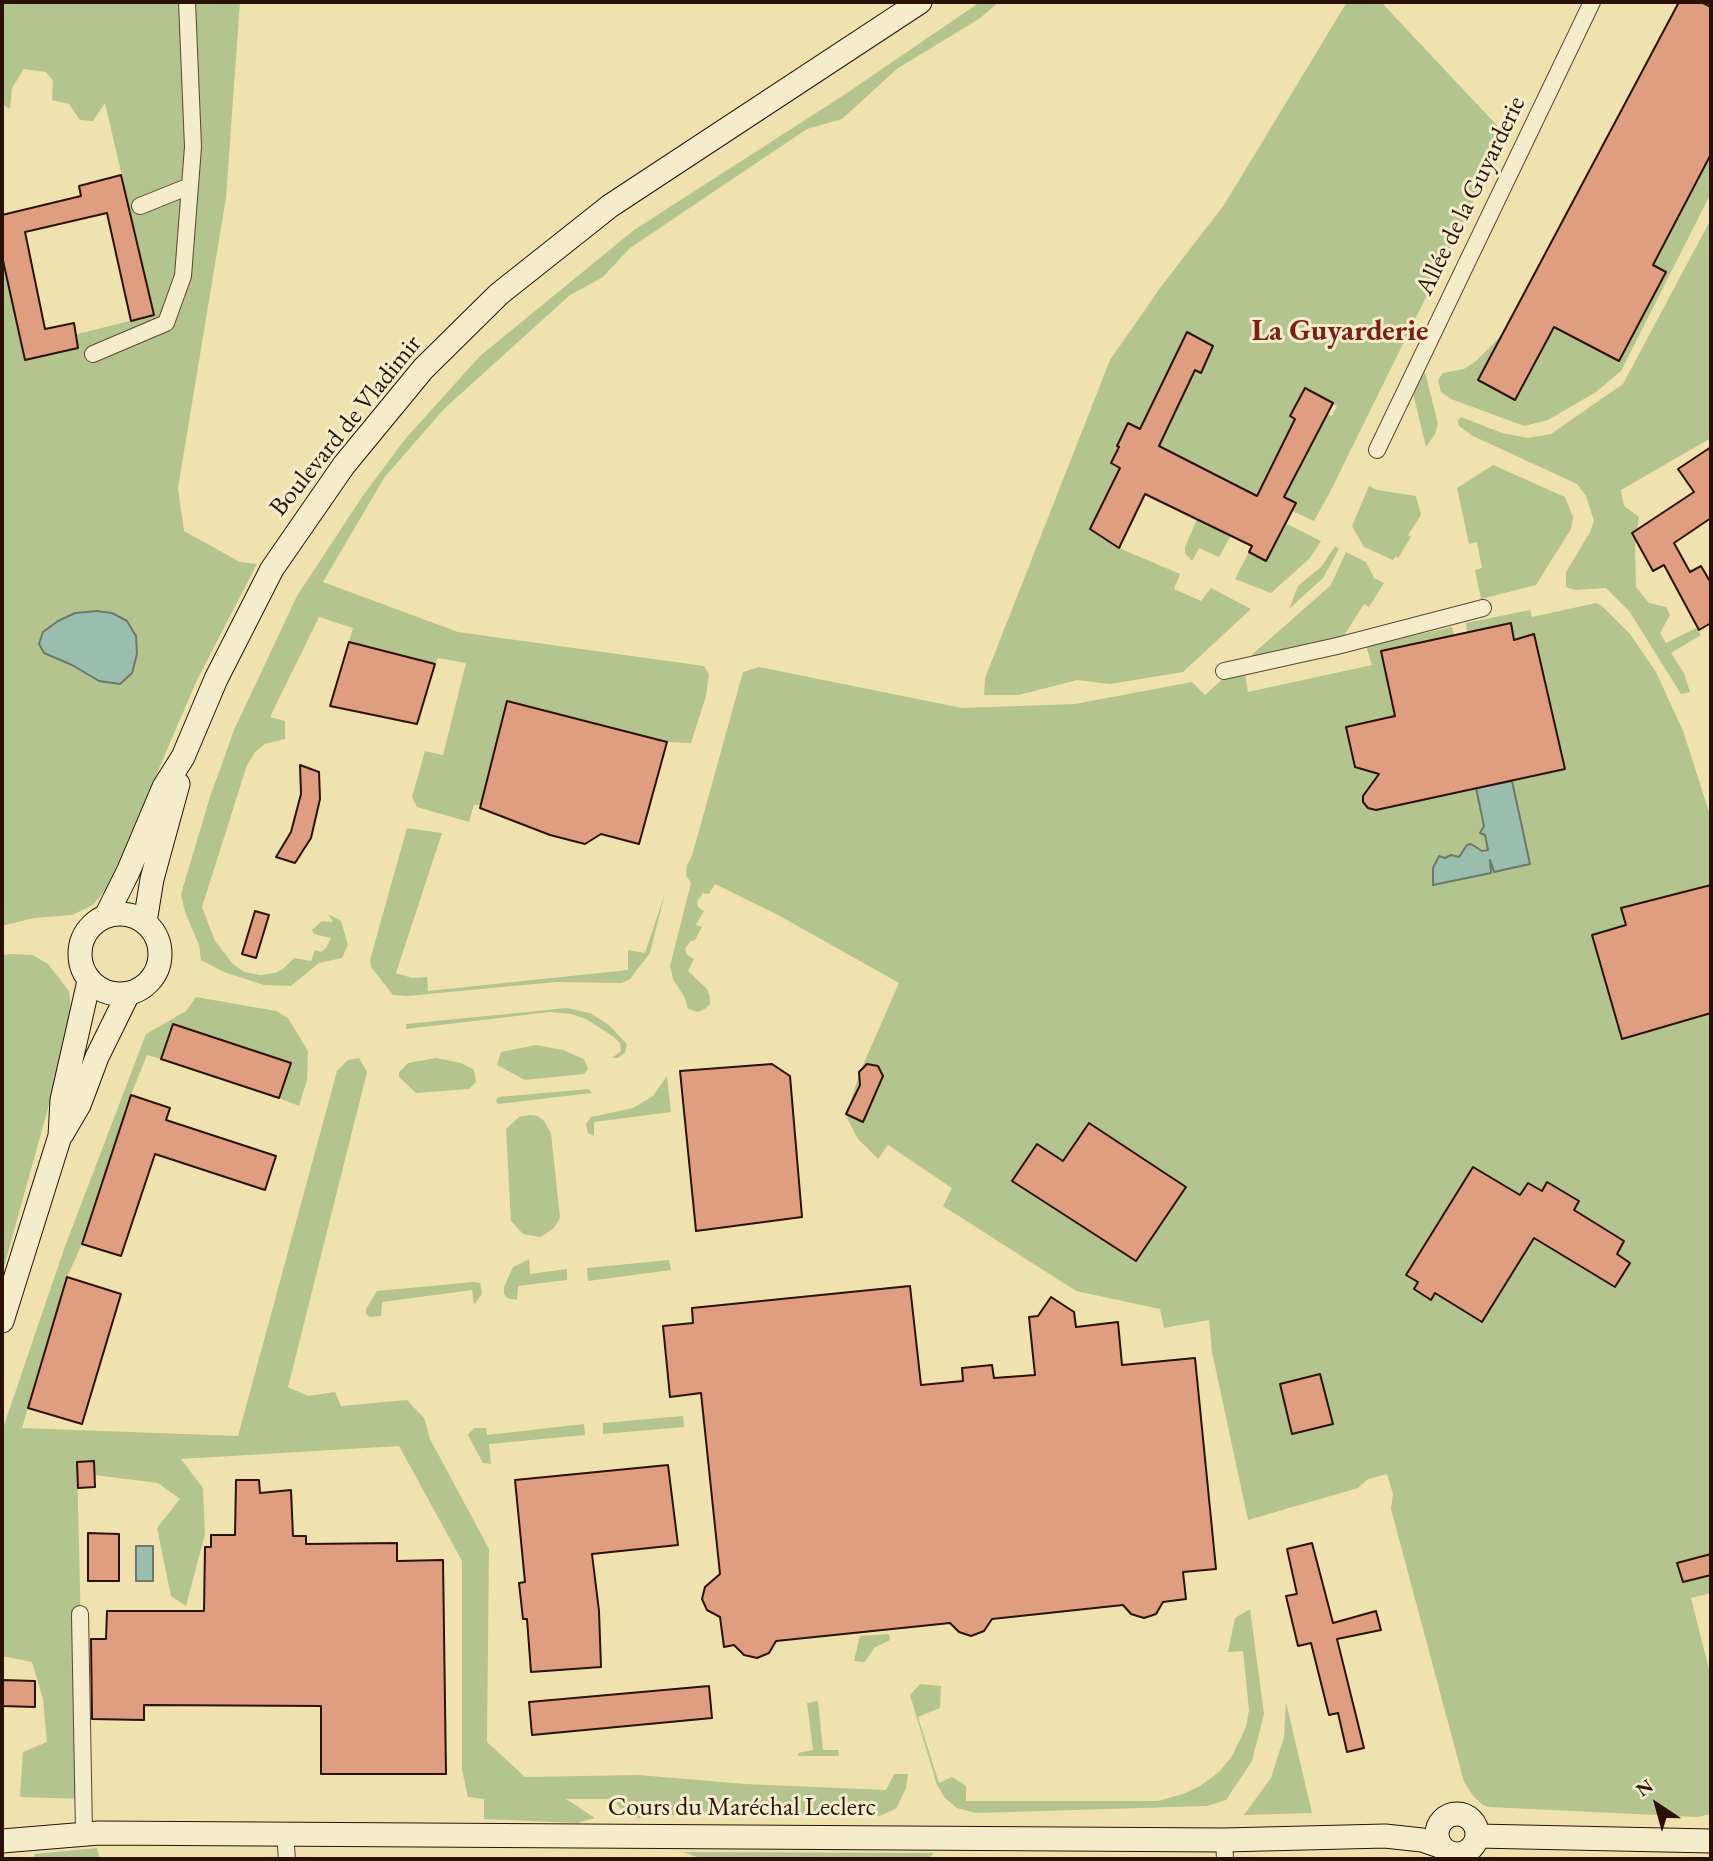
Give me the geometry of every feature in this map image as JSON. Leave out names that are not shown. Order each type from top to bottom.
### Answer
[{"type":"main road","name":"Boulevard de Vladimir","points":[[106,916],[164,787],[183,757],[216,679],[272,569],[344,465],[385,413],[450,341],[520,277],[610,206],[920,2]]},
{"type":"main road","points":[[145,922],[152,879],[177,791],[183,757]]},
{"type":"main road","points":[[120,914],[145,922],[158,941],[159,963],[148,983],[128,994],[107,993],[89,981],[79,955],[81,941],[88,929],[106,916],[120,914]]},
{"type":"main road","points":[[60,1136],[62,1100],[89,981]]},
{"type":"main road","points":[[2,1321],[60,1136],[79,1105],[97,1057],[128,994]]},
{"type":"main road","points":[[1450,1815],[1467,1816],[1475,1825],[1477,1836],[1472,1848],[1460,1854],[1453,1854],[1442,1847],[1437,1834],[1442,1821],[1450,1815]]},
{"type":"main road","name":"Cours du Maréchal Leclerc","points":[[2,1826],[92,1832],[1172,1840],[1225,1850],[1385,1836],[1442,1821]]},
{"type":"main road","name":"Cours du Maréchal Leclerc","points":[[2,1841],[92,1832]]},
{"type":"main road","name":"Cours du Maréchal Leclerc","points":[[1385,1836],[1413,1839],[1442,1847]]},
{"type":"main road","points":[[1477,1836],[1711,1840]]},
{"type":"street","points":[[93,354],[166,323],[183,276],[193,147],[187,2]]},
{"type":"street","name":"Allée de la Guyarderie","points":[[1377,450],[1592,2]]},
{"type":"street","points":[[140,206],[190,186]]},
{"type":"street","points":[[1224,671],[1337,646],[1483,608]]},
{"type":"street","points":[[80,1614],[92,1832]]},
{"type":"street","points":[[285,1834],[287,1859]]},
{"type":"green space","points":[[2,2],[240,2],[226,198],[178,488],[184,531],[240,562],[257,564],[197,680],[108,887],[93,905],[72,915],[34,918],[2,926],[2,256],[26,360],[78,348],[77,334],[154,315],[105,103],[93,121],[80,120],[69,104],[52,100],[53,81],[46,72],[24,69],[12,88],[10,109],[2,104]]},
{"type":"green space","points":[[980,2],[999,2],[979,19],[898,68],[842,119],[807,129],[630,248],[603,277],[570,295],[444,409],[384,478],[323,582],[458,632],[704,666],[709,674],[706,696],[691,743],[667,742],[481,805],[474,805],[469,822],[417,807],[412,797],[425,751],[443,755],[466,663],[438,658],[435,664],[349,642],[353,628],[319,617],[270,717],[285,721],[285,739],[265,744],[255,752],[247,765],[202,907],[215,941],[233,964],[244,972],[261,975],[275,973],[294,958],[311,961],[315,950],[321,952],[331,938],[314,934],[312,930],[322,921],[333,922],[328,914],[341,921],[348,945],[342,958],[319,963],[291,986],[264,985],[224,972],[201,960],[199,945],[185,912],[181,894],[210,797],[234,730],[297,596],[362,497],[406,438],[480,356],[634,230],[844,95]]},
{"type":"green space","points":[[1347,2],[1381,2],[1506,135],[1330,492],[1314,521],[1292,511],[1296,503],[1284,497],[1327,414],[1332,416],[1337,406],[1305,388],[1295,419],[1257,496],[1159,446],[1140,429],[1128,423],[1111,462],[1120,468],[1090,529],[1119,548],[1180,574],[1174,589],[1201,601],[1211,588],[1251,609],[1183,672],[1110,684],[1077,680],[1019,695],[984,695],[985,678],[1110,360],[1160,288],[1224,205]]},
{"type":"green space","points":[[1679,2],[1711,2],[1711,193],[1621,371],[1596,392],[1548,420],[1524,426],[1451,399],[1441,392],[1438,380],[1443,373],[1464,369],[1476,361],[1502,335]]},
{"type":"green space","points":[[1711,219],[1711,438],[1621,490],[1624,506],[1639,517],[1635,548],[1636,587],[1649,603],[1666,607],[1670,615],[1660,633],[1666,643],[1696,628],[1701,635],[1671,653],[1684,673],[1690,692],[1681,694],[1629,611],[1606,588],[1575,590],[1566,587],[1566,572],[1594,521],[1586,496],[1577,484],[1473,436],[1459,426],[1458,421],[1461,417],[1502,433],[1528,438],[1551,434],[1623,384]]},
{"type":"green space","points":[[1425,372],[1438,424],[1426,447],[1413,393]]},
{"type":"green space","points":[[1493,465],[1565,497],[1573,517],[1571,529],[1536,585],[1481,599],[1475,570],[1482,568],[1477,542],[1469,544],[1457,488]]},
{"type":"green space","points":[[1369,486],[1377,490],[1416,496],[1421,515],[1398,558],[1396,556],[1393,560],[1364,547],[1352,526]]},
{"type":"green space","points":[[1197,519],[1231,535],[1219,557],[1199,548],[1192,561],[1185,553]]},
{"type":"green space","points":[[1287,524],[1321,541],[1309,559],[1271,593],[1235,579],[1249,552],[1266,561]]},
{"type":"green space","points":[[1335,546],[1339,549],[1323,578],[1289,609],[1298,586],[1322,566]]},
{"type":"green space","points":[[1346,552],[1366,562],[1374,578],[1384,583],[1369,607],[1364,604],[1341,640],[1246,660],[1331,585]]},
{"type":"green space","points":[[1596,603],[1630,634],[1656,672],[1683,731],[1711,818],[1711,1593],[1691,1598],[1711,1677],[1711,1814],[1697,1817],[1489,1807],[1474,1797],[1464,1782],[1391,1509],[1393,1494],[1387,1474],[1368,1479],[1358,1488],[1248,1520],[1212,1352],[1209,1320],[1164,1328],[1160,1309],[1076,1291],[943,1206],[952,1188],[888,1145],[878,1159],[858,1139],[847,1118],[850,1103],[860,1072],[899,983],[778,915],[715,884],[709,894],[703,893],[697,902],[698,907],[704,911],[696,925],[702,927],[695,940],[685,948],[687,955],[694,959],[688,971],[707,989],[710,997],[710,1004],[705,1009],[698,1012],[688,1009],[685,998],[673,979],[670,966],[691,883],[686,875],[687,865],[692,856],[743,672],[759,667],[962,708],[1075,704],[1192,682],[1205,695],[1224,678],[1245,674],[1248,692],[1372,665],[1366,646],[1452,627],[1454,635],[1448,637],[1473,631],[1467,632],[1466,623],[1530,610],[1532,617]]},
{"type":"green space","points":[[407,828],[442,833],[396,973],[412,978],[427,977],[428,991],[628,970],[628,950],[645,953],[665,893],[650,953],[630,979],[622,983],[556,982],[407,996],[393,995],[371,967],[370,960]]},
{"type":"green space","points":[[2,955],[33,955],[48,964],[69,991],[71,1011],[55,1083],[2,1274]]},
{"type":"green space","points":[[196,997],[276,1011],[288,1018],[308,1051],[307,1080],[299,1106],[279,1098],[291,1063],[173,1024],[161,1059],[147,1055],[131,1095],[82,1244],[67,1277],[22,1428],[238,1436],[337,1071],[348,1060],[359,1058],[367,1072],[288,1387],[308,1396],[335,1392],[341,1406],[407,1400],[424,1418],[430,1439],[489,1549],[487,1742],[525,1777],[639,1775],[745,1784],[886,1790],[894,1774],[908,1774],[906,1788],[896,1809],[879,1816],[667,1815],[636,1818],[622,1810],[613,1799],[566,1799],[595,1818],[577,1823],[484,1819],[484,1799],[468,1797],[462,1770],[462,1561],[399,1446],[181,1459],[203,1488],[205,1534],[186,1606],[171,1596],[157,1528],[180,1499],[158,1483],[95,1475],[94,1461],[77,1462],[85,1799],[20,1797],[23,1752],[47,1742],[43,1699],[32,1662],[2,1656],[2,1431],[64,1249],[146,1034],[186,1011]]},
{"type":"green space","points":[[567,1008],[590,1013],[609,1025],[627,1044],[625,1053],[618,1058],[612,1058],[621,1051],[620,1043],[586,1019],[571,1014],[550,1012],[406,1029],[406,1024]]},
{"type":"green space","points":[[536,1045],[563,1050],[584,1059],[588,1069],[584,1074],[525,1080],[497,1065],[501,1052]]},
{"type":"green space","points":[[436,1058],[461,1063],[474,1070],[476,1082],[469,1089],[416,1093],[399,1077],[399,1072],[408,1063]]},
{"type":"green space","points":[[667,1076],[671,1112],[594,1122],[594,1136],[588,1133],[586,1124],[591,1117],[633,1108],[653,1096]]},
{"type":"green space","points":[[589,1089],[592,1093],[498,1104],[496,1101],[498,1097]]},
{"type":"green space","points":[[538,1116],[551,1133],[560,1218],[554,1228],[540,1237],[523,1234],[511,1221],[506,1129],[519,1117]]},
{"type":"green space","points":[[529,1259],[530,1274],[567,1269],[567,1280],[518,1286],[517,1300],[507,1298],[504,1287],[513,1267]]},
{"type":"green space","points":[[669,1260],[671,1270],[588,1281],[587,1268]]},
{"type":"green space","points":[[480,1283],[482,1294],[474,1305],[472,1290],[382,1302],[381,1316],[370,1317],[366,1314],[366,1309],[377,1291]]},
{"type":"green space","points":[[683,1416],[684,1427],[603,1434],[603,1423]]},
{"type":"green space","points":[[584,1424],[585,1435],[489,1444],[491,1464],[483,1463],[468,1435],[474,1428],[486,1428],[487,1435]]},
{"type":"green space","points":[[1250,1609],[1264,1714],[1252,1761],[1226,1800],[1207,1806],[976,1813],[957,1808],[945,1798],[937,1785],[910,1695],[920,1684],[941,1686],[940,1708],[918,1717],[939,1783],[952,1777],[966,1786],[966,1801],[1158,1801],[1200,1786],[1219,1772],[1232,1756],[1246,1727],[1249,1710],[1243,1651],[1228,1652],[1235,1618]]},
{"type":"green space","points":[[889,1634],[890,1640],[874,1648],[865,1662],[854,1661],[860,1636]]},
{"type":"green space","points":[[818,1701],[823,1750],[838,1750],[839,1756],[798,1756],[798,1753],[813,1750],[807,1703]]},
{"type":"green space","points":[[1286,1702],[1312,1813],[1244,1815],[1271,1778],[1284,1737]]},
{"type":"green space","points":[[97,1848],[100,1859],[35,1859],[34,1854]]},
{"type":"green space","points":[[683,1852],[934,1853],[929,1859],[702,1859]]},
{"type":"shaded area","points":[[75,613],[112,613],[127,621],[136,636],[137,654],[132,673],[120,684],[99,681],[44,653],[39,644],[43,632],[58,621]]},
{"type":"shaded area","points":[[1512,781],[1530,864],[1494,872],[1490,860],[1491,873],[1433,885],[1433,868],[1439,856],[1459,857],[1467,845],[1471,844],[1482,851],[1488,850],[1485,835],[1480,833],[1484,826],[1476,788]]},
{"type":"shaded area","points":[[136,1546],[153,1546],[153,1581],[136,1581]]},
{"type":"building","points":[[1679,2],[1701,2],[1711,7],[1711,154],[1653,265],[1666,272],[1619,361],[1554,327],[1515,400],[1478,380]]},
{"type":"building","points":[[121,175],[154,315],[131,321],[107,213],[25,232],[45,329],[74,323],[78,348],[25,360],[2,256],[2,215],[81,196],[79,186]]},
{"type":"building","points":[[1187,332],[1213,346],[1201,373],[1195,370],[1159,446],[1257,496],[1295,419],[1290,416],[1305,388],[1333,403],[1284,497],[1296,503],[1266,561],[1249,552],[1252,546],[1145,494],[1119,548],[1090,529],[1120,468],[1111,463],[1128,423],[1140,429]]},
{"type":"building","points":[[1711,447],[1711,518],[1674,543],[1690,572],[1701,566],[1711,583],[1711,623],[1699,630],[1664,565],[1653,571],[1632,533],[1694,492],[1678,469]]},
{"type":"building","points":[[1511,623],[1514,640],[1534,634],[1565,769],[1376,810],[1368,808],[1363,802],[1363,796],[1379,774],[1355,767],[1346,727],[1395,716],[1381,651]]},
{"type":"building","points":[[349,642],[435,664],[417,724],[330,706]]},
{"type":"building","points":[[507,701],[667,742],[639,844],[601,834],[585,844],[550,835],[480,808]]},
{"type":"building","points":[[300,765],[319,772],[320,799],[311,838],[295,863],[276,857],[291,832],[301,794]]},
{"type":"building","points":[[1711,885],[1711,1013],[1622,1039],[1592,935],[1626,925],[1621,908]]},
{"type":"building","points":[[255,911],[269,915],[256,958],[242,954]]},
{"type":"building","points":[[173,1024],[291,1063],[279,1098],[161,1059]]},
{"type":"building","points":[[772,1064],[790,1076],[802,1217],[696,1231],[680,1071]]},
{"type":"building","points":[[867,1064],[878,1066],[883,1076],[863,1122],[846,1114],[860,1085],[859,1072]]},
{"type":"building","points":[[131,1095],[170,1108],[166,1120],[276,1156],[265,1190],[155,1154],[121,1256],[82,1244]]},
{"type":"building","points":[[1089,1123],[1186,1187],[1136,1261],[1012,1181],[1037,1144],[1063,1161]]},
{"type":"building","points":[[1473,1167],[1520,1195],[1528,1183],[1542,1191],[1547,1182],[1579,1201],[1574,1210],[1624,1241],[1617,1254],[1630,1263],[1615,1287],[1534,1238],[1482,1322],[1435,1293],[1431,1300],[1414,1289],[1418,1282],[1406,1275]]},
{"type":"building","points":[[67,1277],[121,1294],[82,1424],[28,1408]]},
{"type":"building","points":[[910,1286],[921,1385],[963,1381],[962,1368],[992,1365],[994,1378],[1035,1375],[1029,1317],[1038,1316],[1051,1297],[1074,1312],[1076,1327],[1118,1322],[1122,1365],[1195,1358],[1216,1569],[1183,1572],[1186,1599],[1163,1602],[1156,1614],[1144,1618],[1131,1614],[1123,1605],[992,1619],[984,1631],[971,1636],[959,1632],[950,1623],[776,1641],[769,1653],[757,1658],[744,1655],[734,1645],[724,1647],[720,1617],[707,1610],[702,1599],[705,1587],[720,1574],[701,1393],[670,1397],[663,1326],[693,1323],[692,1308]]},
{"type":"building","points":[[1320,1374],[1333,1424],[1292,1434],[1280,1384]]},
{"type":"building","points":[[94,1461],[95,1487],[78,1488],[77,1462]]},
{"type":"building","points":[[668,1465],[678,1545],[592,1554],[599,1611],[601,1667],[531,1672],[527,1619],[523,1619],[519,1583],[525,1582],[515,1480]]},
{"type":"building","points":[[236,1480],[259,1480],[260,1493],[291,1490],[293,1536],[306,1536],[306,1544],[397,1543],[397,1561],[443,1560],[446,1774],[321,1774],[321,1706],[144,1705],[144,1720],[92,1719],[91,1639],[106,1639],[107,1611],[204,1611],[205,1547],[211,1547],[211,1535],[235,1535]]},
{"type":"building","points":[[88,1533],[119,1534],[119,1581],[88,1581]]},
{"type":"building","points":[[1312,1543],[1333,1623],[1376,1611],[1381,1630],[1337,1639],[1364,1748],[1347,1752],[1338,1713],[1329,1715],[1311,1643],[1298,1646],[1286,1596],[1297,1594],[1287,1549]]},
{"type":"building","points":[[1711,1554],[1711,1575],[1683,1582],[1677,1563]]},
{"type":"building","points":[[2,1680],[35,1681],[35,1707],[2,1706]]},
{"type":"building","points":[[709,1686],[712,1718],[532,1735],[529,1702]]},
{"type":"district","name":"La Guyarderie","points":[[1340,332]]}]
